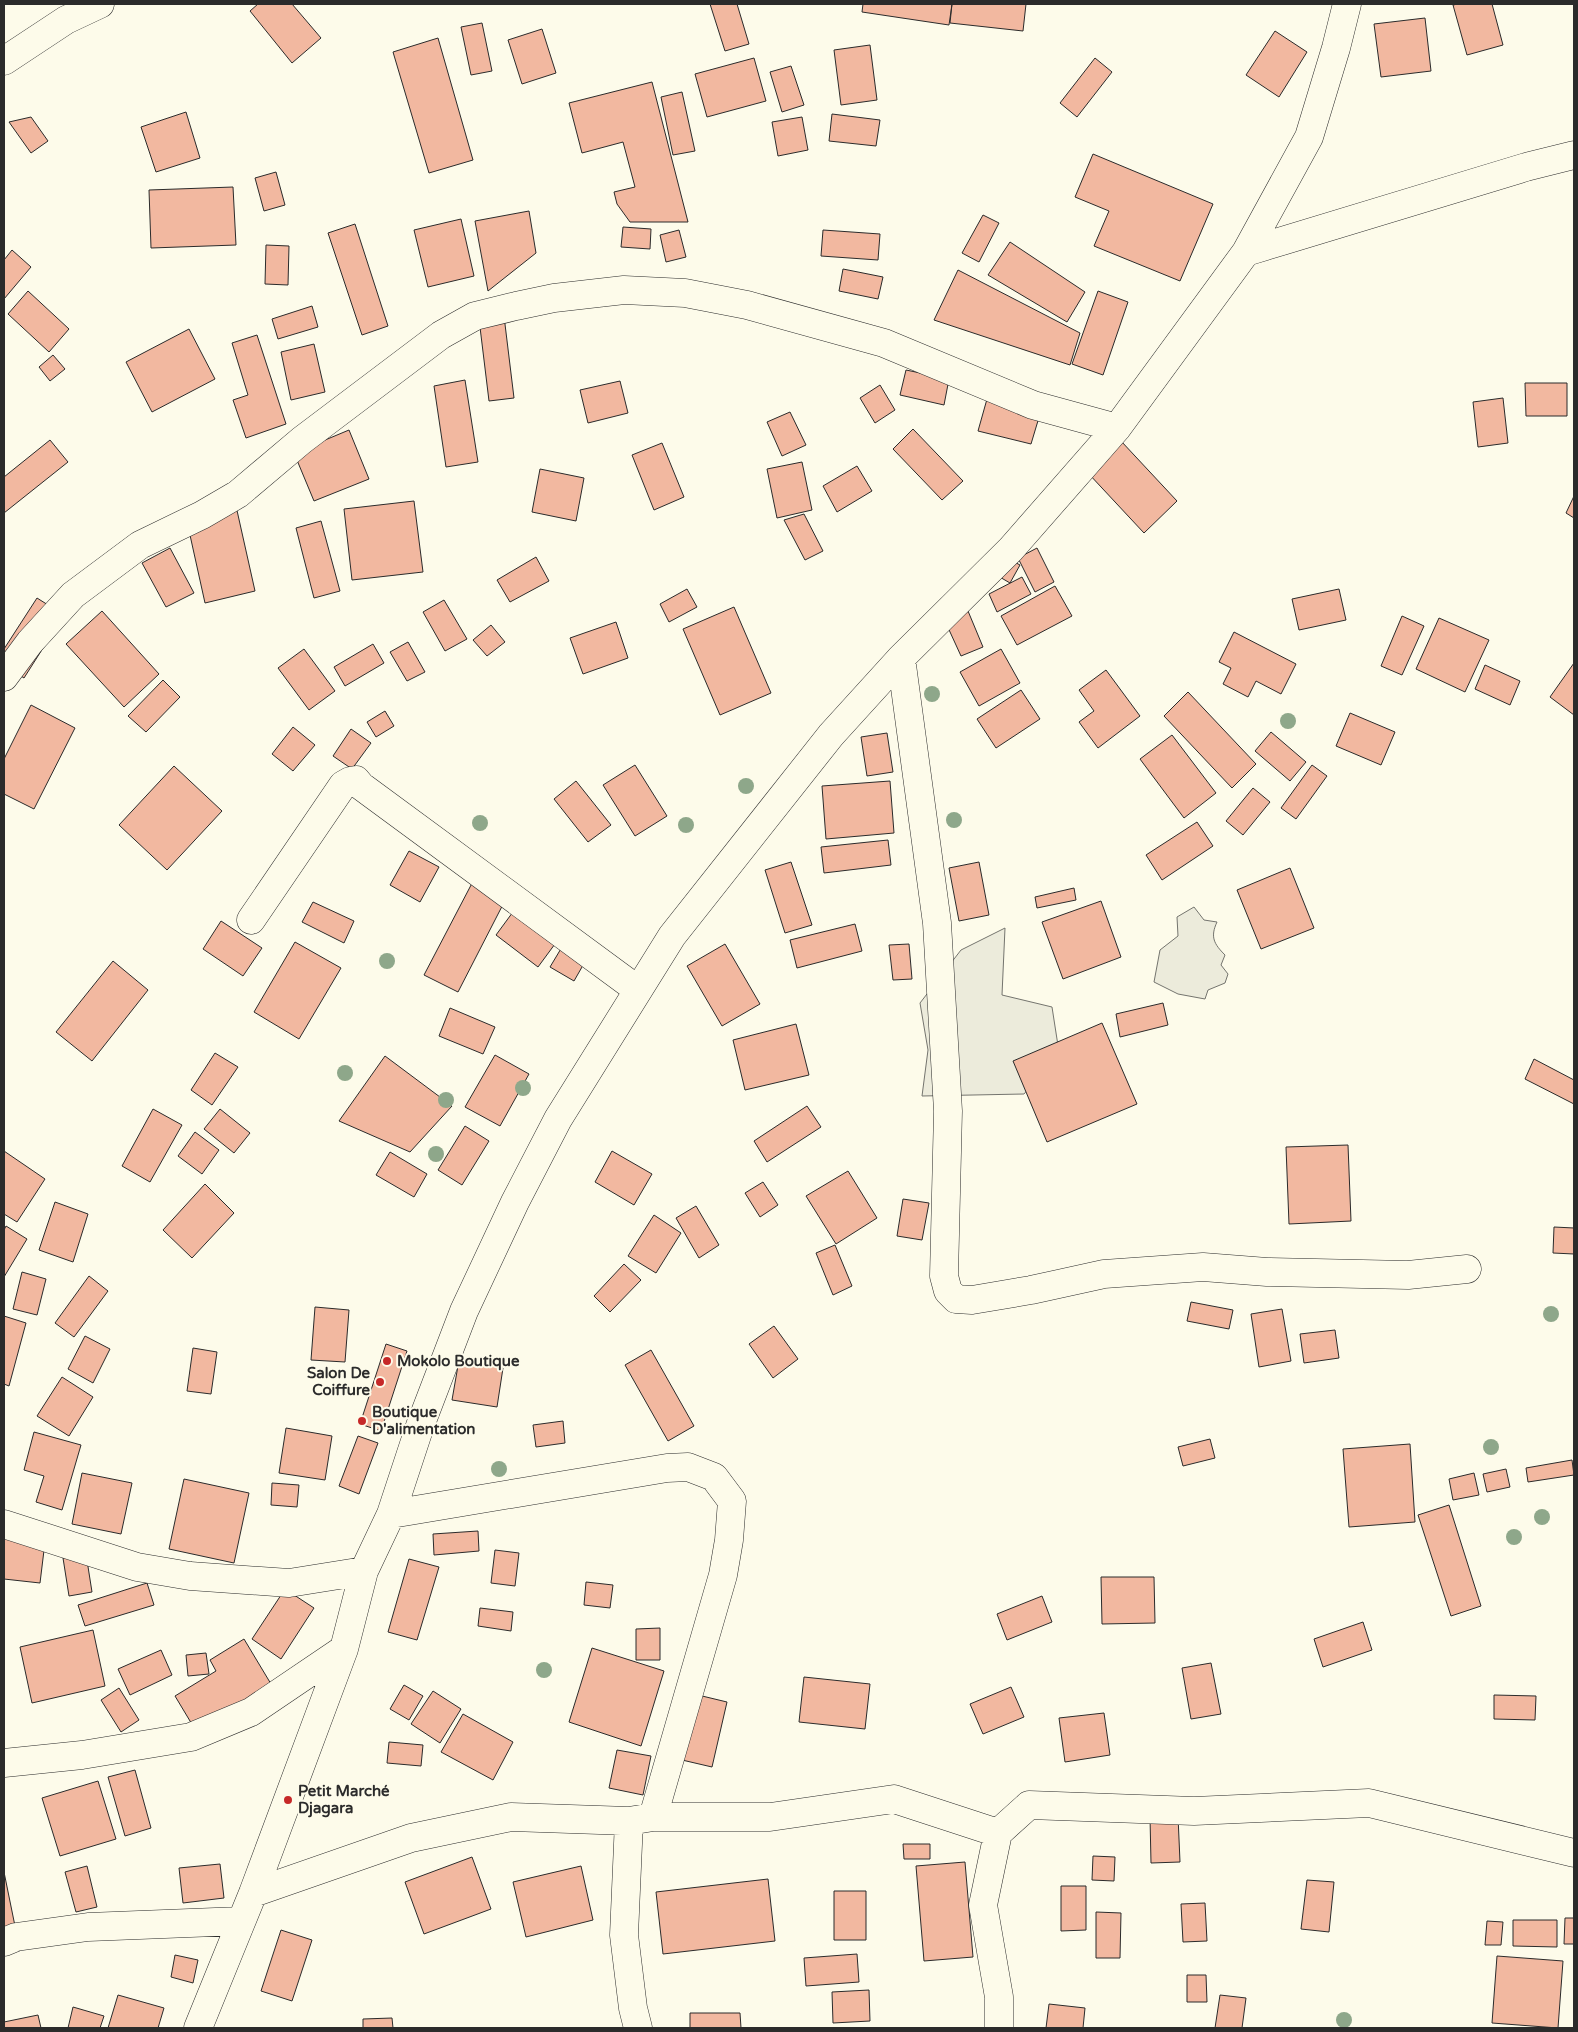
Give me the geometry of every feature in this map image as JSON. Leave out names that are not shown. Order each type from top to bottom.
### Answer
[{"type":"street","points":[[4,61],[66,20],[100,4]]},
{"type":"street","points":[[198,2028],[253,1893],[344,1648],[364,1571],[392,1514],[420,1426],[464,1311],[511,1211],[558,1119],[672,936],[831,735],[901,658],[1011,549],[1117,428],[1246,252],[1309,137],[1336,48],[1347,4]]},
{"type":"street","points":[[1246,252],[1526,167],[1574,155]]},
{"type":"street","points":[[4,677],[30,642],[73,595],[140,545],[202,516],[238,494],[302,440],[441,335],[475,316],[516,306],[554,298],[624,290],[684,293],[747,305],[884,343],[1033,405],[1117,428]]},
{"type":"street","points":[[901,658],[937,923],[948,1111],[944,1276],[948,1291],[956,1298],[972,1300],[1031,1290],[1104,1274],[1203,1267],[1267,1272],[1408,1275],[1467,1269]]},
{"type":"street","points":[[251,920],[343,785],[356,780],[369,792],[638,990]]},
{"type":"street","points":[[392,1514],[667,1468],[688,1467],[714,1477],[732,1501],[730,1540],[720,1584],[641,1819],[624,1935],[633,2008],[638,2028]]},
{"type":"street","points":[[4,1524],[138,1567],[190,1576],[289,1583],[364,1571]]},
{"type":"street","points":[[4,1763],[82,1755],[191,1737],[251,1712],[344,1648]]},
{"type":"street","points":[[253,1893],[411,1838],[511,1817],[641,1819],[770,1817],[894,1799],[998,1833]]},
{"type":"street","points":[[1000,2028],[999,1998],[983,1905],[998,1833],[1030,1804],[1194,1811],[1369,1803],[1574,1853]]},
{"type":"street","points":[[4,1942],[16,1937],[88,1928],[241,1921]]},
{"type":"shaded area","points":[[1194,907],[1204,920],[1217,922],[1214,940],[1225,955],[1221,965],[1228,974],[1225,983],[1208,990],[1205,999],[1178,994],[1154,982],[1160,950],[1178,936],[1177,917]]},
{"type":"shaded area","points":[[1005,928],[1002,995],[1052,1007],[1059,1052],[1024,1094],[922,1096],[928,1050],[920,1003],[961,950]]},
{"type":"building","points":[[258,4],[292,4],[321,38],[292,63],[250,11]]},
{"type":"building","points":[[710,4],[737,4],[749,44],[725,51]]},
{"type":"building","points":[[863,4],[952,4],[949,25],[862,12]]},
{"type":"building","points":[[952,4],[1026,4],[1023,31],[950,23]]},
{"type":"building","points":[[1492,4],[1503,45],[1467,55],[1453,5]]},
{"type":"building","points":[[1425,18],[1431,71],[1381,77],[1374,24]]},
{"type":"building","points":[[482,23],[492,71],[471,75],[461,27]]},
{"type":"building","points":[[542,29],[556,73],[522,84],[508,40]]},
{"type":"building","points":[[1275,31],[1307,52],[1279,97],[1246,75]]},
{"type":"building","points":[[438,38],[473,160],[429,173],[393,52]]},
{"type":"building","points":[[870,45],[877,100],[841,105],[834,50]]},
{"type":"building","points":[[754,58],[766,101],[707,117],[695,74]]},
{"type":"building","points":[[1095,58],[1112,72],[1077,117],[1060,103]]},
{"type":"building","points":[[791,66],[804,105],[782,112],[770,72]]},
{"type":"building","points":[[652,82],[688,222],[630,222],[617,204],[614,192],[635,187],[623,142],[582,153],[569,103]]},
{"type":"building","points":[[682,92],[695,151],[673,155],[661,97]]},
{"type":"building","points":[[186,112],[200,158],[156,172],[141,127]]},
{"type":"building","points":[[832,114],[880,120],[876,146],[829,141]]},
{"type":"building","points":[[31,117],[48,141],[31,153],[9,122]]},
{"type":"building","points":[[802,117],[808,150],[778,156],[772,122]]},
{"type":"building","points":[[1093,154],[1213,204],[1180,281],[1094,246],[1109,211],[1075,197]]},
{"type":"building","points":[[276,172],[285,205],[264,211],[255,178]]},
{"type":"building","points":[[233,187],[236,245],[151,248],[149,190]]},
{"type":"building","points":[[529,211],[536,253],[488,291],[475,221]]},
{"type":"building","points":[[983,215],[999,223],[979,262],[962,253]]},
{"type":"building","points":[[461,219],[474,276],[428,287],[414,230]]},
{"type":"building","points":[[355,224],[388,326],[362,335],[328,233]]},
{"type":"building","points":[[623,227],[651,229],[650,249],[621,247]]},
{"type":"building","points":[[679,230],[686,257],[666,262],[660,235]]},
{"type":"building","points":[[823,230],[880,234],[878,260],[821,256]]},
{"type":"building","points":[[1010,242],[1085,292],[1067,322],[988,275]]},
{"type":"building","points":[[266,245],[289,246],[288,285],[265,284]]},
{"type":"building","points":[[12,250],[31,267],[4,299],[4,260]]},
{"type":"building","points":[[843,269],[883,277],[878,299],[839,291]]},
{"type":"building","points":[[958,270],[1080,333],[1070,365],[934,320]]},
{"type":"building","points":[[28,291],[69,329],[49,352],[8,314]]},
{"type":"building","points":[[1098,291],[1128,302],[1103,375],[1072,364]]},
{"type":"building","points":[[312,306],[318,327],[278,339],[272,319]]},
{"type":"building","points":[[504,316],[514,398],[489,401],[479,319]]},
{"type":"building","points":[[189,329],[215,379],[152,412],[126,362]]},
{"type":"building","points":[[257,335],[286,424],[246,438],[233,400],[248,395],[232,343]]},
{"type":"building","points":[[314,344],[325,392],[291,400],[281,352]]},
{"type":"building","points":[[53,355],[65,369],[50,381],[39,367]]},
{"type":"building","points":[[906,370],[949,379],[944,405],[900,395]]},
{"type":"building","points":[[465,380],[478,462],[446,467],[434,386]]},
{"type":"building","points":[[620,381],[628,413],[588,423],[580,390]]},
{"type":"building","points":[[1525,383],[1567,383],[1567,416],[1526,416]]},
{"type":"building","points":[[880,385],[895,410],[875,423],[860,398]]},
{"type":"building","points":[[1503,398],[1508,443],[1478,447],[1473,402]]},
{"type":"building","points":[[987,399],[1040,414],[1031,444],[978,431]]},
{"type":"building","points":[[790,412],[806,445],[782,456],[767,422]]},
{"type":"building","points":[[913,429],[963,481],[942,500],[893,449]]},
{"type":"building","points":[[349,430],[369,479],[314,501],[294,453]]},
{"type":"building","points":[[50,440],[68,462],[4,513],[4,477]]},
{"type":"building","points":[[1121,441],[1177,501],[1144,533],[1088,473]]},
{"type":"building","points":[[662,443],[684,497],[654,510],[632,455]]},
{"type":"building","points":[[802,462],[812,510],[777,518],[767,469]]},
{"type":"building","points":[[857,466],[872,491],[837,512],[823,486]]},
{"type":"building","points":[[540,469],[584,478],[576,521],[532,512]]},
{"type":"building","points":[[1574,496],[1574,518],[1566,513]]},
{"type":"building","points":[[414,501],[423,572],[352,580],[344,509]]},
{"type":"building","points":[[236,506],[255,591],[205,603],[186,517]]},
{"type":"building","points":[[804,514],[823,551],[805,560],[784,520]]},
{"type":"building","points":[[321,521],[340,591],[314,598],[296,528]]},
{"type":"building","points":[[170,548],[194,593],[166,607],[142,563]]},
{"type":"building","points":[[1037,548],[1054,582],[1035,592],[1018,558]]},
{"type":"building","points":[[536,557],[549,581],[510,602],[497,580]]},
{"type":"building","points":[[1007,558],[1020,565],[1010,583],[998,576]]},
{"type":"building","points":[[1022,577],[1031,594],[997,612],[989,594]]},
{"type":"building","points":[[1055,586],[1072,616],[1017,645],[1001,616]]},
{"type":"building","points":[[687,589],[697,607],[669,622],[660,604]]},
{"type":"building","points":[[1339,589],[1346,620],[1299,630],[1292,599]]},
{"type":"building","points":[[37,598],[64,615],[24,678],[4,665],[4,649]]},
{"type":"building","points":[[444,600],[467,639],[445,651],[423,612]]},
{"type":"building","points":[[734,607],[771,693],[720,715],[683,629]]},
{"type":"building","points":[[102,611],[159,674],[124,707],[66,644]]},
{"type":"building","points":[[968,611],[983,647],[961,656],[945,621]]},
{"type":"building","points":[[1402,616],[1424,626],[1402,675],[1381,666]]},
{"type":"building","points":[[1439,618],[1489,640],[1465,692],[1416,669]]},
{"type":"building","points":[[616,622],[628,658],[583,674],[570,638]]},
{"type":"building","points":[[491,625],[505,642],[487,656],[473,640]]},
{"type":"building","points":[[1234,632],[1296,664],[1281,694],[1256,681],[1248,697],[1223,684],[1231,668],[1219,662]]},
{"type":"building","points":[[408,642],[425,672],[407,681],[390,652]]},
{"type":"building","points":[[373,644],[384,663],[345,686],[334,667]]},
{"type":"building","points":[[304,649],[335,691],[309,710],[278,668]]},
{"type":"building","points":[[1001,649],[1020,683],[979,706],[960,672]]},
{"type":"building","points":[[1574,663],[1574,715],[1550,697]]},
{"type":"building","points":[[1485,665],[1520,681],[1510,705],[1475,689]]},
{"type":"building","points":[[1106,670],[1140,716],[1098,748],[1079,722],[1094,711],[1079,690]]},
{"type":"building","points":[[163,680],[180,697],[146,732],[128,716]]},
{"type":"building","points":[[1021,690],[1040,719],[996,748],[977,719]]},
{"type":"building","points":[[1188,692],[1256,764],[1232,788],[1164,716]]},
{"type":"building","points":[[31,705],[75,728],[34,809],[4,794],[4,759]]},
{"type":"building","points":[[385,711],[394,726],[376,737],[367,722]]},
{"type":"building","points":[[1350,713],[1395,732],[1381,765],[1336,746]]},
{"type":"building","points":[[293,727],[315,745],[293,771],[272,754]]},
{"type":"building","points":[[351,729],[371,743],[352,769],[333,756]]},
{"type":"building","points":[[1271,732],[1306,762],[1290,781],[1255,751]]},
{"type":"building","points":[[887,733],[893,772],[867,776],[861,737]]},
{"type":"building","points":[[1172,735],[1216,793],[1184,818],[1140,759]]},
{"type":"building","points":[[635,765],[667,816],[635,836],[603,785]]},
{"type":"building","points":[[1312,765],[1327,776],[1296,819],[1281,808]]},
{"type":"building","points":[[174,766],[222,811],[167,870],[119,825]]},
{"type":"building","points":[[576,781],[611,825],[588,842],[554,799]]},
{"type":"building","points":[[890,781],[894,833],[826,839],[822,786]]},
{"type":"building","points":[[1253,788],[1270,802],[1243,835],[1226,821]]},
{"type":"building","points":[[1197,822],[1213,846],[1162,880],[1146,855]]},
{"type":"building","points":[[888,840],[891,865],[824,873],[821,847]]},
{"type":"building","points":[[409,851],[439,867],[420,902],[390,885]]},
{"type":"building","points":[[791,862],[812,925],[785,933],[765,870]]},
{"type":"building","points":[[979,862],[989,915],[959,921],[949,868]]},
{"type":"building","points":[[481,866],[514,883],[458,992],[424,975]]},
{"type":"building","points":[[1290,868],[1314,928],[1261,949],[1237,890]]},
{"type":"building","points":[[1074,888],[1076,900],[1037,908],[1035,897]]},
{"type":"building","points":[[524,897],[566,929],[538,967],[496,935]]},
{"type":"building","points":[[1101,901],[1121,957],[1063,979],[1042,922]]},
{"type":"building","points":[[313,902],[354,921],[344,943],[302,922]]},
{"type":"building","points":[[221,921],[262,948],[243,976],[203,949]]},
{"type":"building","points":[[855,924],[862,951],[797,968],[790,940]]},
{"type":"building","points":[[571,932],[594,946],[574,981],[550,967]]},
{"type":"building","points":[[295,942],[341,968],[299,1039],[254,1012]]},
{"type":"building","points":[[725,944],[760,1004],[722,1026],[687,966]]},
{"type":"building","points":[[909,944],[912,979],[893,980],[889,945]]},
{"type":"building","points":[[113,961],[148,990],[92,1061],[56,1032]]},
{"type":"building","points":[[1163,1003],[1168,1025],[1120,1037],[1116,1014]]},
{"type":"building","points":[[450,1008],[495,1027],[483,1054],[439,1036]]},
{"type":"building","points":[[1102,1023],[1137,1104],[1047,1142],[1013,1061]]},
{"type":"building","points":[[796,1024],[809,1075],[745,1090],[733,1040]]},
{"type":"building","points":[[215,1053],[238,1067],[212,1105],[191,1090]]},
{"type":"building","points":[[495,1055],[529,1074],[500,1126],[465,1107]]},
{"type":"building","points":[[385,1056],[452,1106],[410,1152],[339,1121]]},
{"type":"building","points":[[1534,1059],[1574,1080],[1574,1104],[1525,1079]]},
{"type":"building","points":[[807,1106],[821,1127],[767,1162],[754,1141]]},
{"type":"building","points":[[153,1109],[182,1125],[150,1182],[122,1166]]},
{"type":"building","points":[[220,1109],[250,1133],[234,1153],[204,1129]]},
{"type":"building","points":[[465,1126],[489,1141],[462,1185],[438,1170]]},
{"type":"building","points":[[195,1132],[219,1150],[202,1174],[178,1156]]},
{"type":"building","points":[[1348,1145],[1351,1221],[1289,1224],[1286,1147]]},
{"type":"building","points":[[4,1151],[45,1179],[17,1222],[4,1214]]},
{"type":"building","points":[[612,1151],[652,1174],[634,1205],[595,1182]]},
{"type":"building","points":[[390,1152],[427,1174],[414,1197],[376,1175]]},
{"type":"building","points":[[848,1171],[877,1218],[836,1244],[806,1196]]},
{"type":"building","points":[[763,1182],[778,1205],[760,1217],[745,1193]]},
{"type":"building","points":[[205,1184],[234,1213],[192,1258],[163,1230]]},
{"type":"building","points":[[903,1199],[929,1203],[922,1240],[897,1236]]},
{"type":"building","points":[[55,1202],[88,1214],[73,1262],[39,1250]]},
{"type":"building","points":[[696,1206],[719,1245],[699,1258],[676,1218]]},
{"type":"building","points":[[654,1215],[681,1233],[656,1273],[628,1256]]},
{"type":"building","points":[[6,1226],[27,1239],[4,1277],[4,1230]]},
{"type":"building","points":[[1554,1227],[1574,1228],[1574,1254],[1553,1253]]},
{"type":"building","points":[[835,1245],[852,1286],[833,1295],[816,1253]]},
{"type":"building","points":[[624,1264],[641,1280],[610,1312],[594,1296]]},
{"type":"building","points":[[22,1272],[46,1279],[37,1315],[13,1309]]},
{"type":"building","points":[[89,1276],[108,1291],[74,1337],[55,1323]]},
{"type":"building","points":[[1191,1302],[1233,1310],[1229,1329],[1187,1321]]},
{"type":"building","points":[[315,1307],[349,1310],[345,1362],[311,1360]]},
{"type":"building","points":[[1282,1309],[1291,1361],[1259,1367],[1251,1314]]},
{"type":"building","points":[[4,1316],[26,1323],[9,1386],[4,1384]]},
{"type":"building","points":[[774,1326],[798,1359],[773,1378],[749,1344]]},
{"type":"building","points":[[1335,1330],[1339,1358],[1304,1363],[1300,1334]]},
{"type":"building","points":[[85,1336],[110,1349],[93,1383],[68,1369]]},
{"type":"building","points":[[386,1344],[407,1351],[381,1431],[360,1424]]},
{"type":"building","points":[[193,1348],[217,1352],[211,1394],[187,1391]]},
{"type":"building","points":[[651,1350],[694,1426],[668,1441],[625,1365]]},
{"type":"building","points":[[459,1360],[503,1368],[497,1407],[452,1400]]},
{"type":"building","points":[[62,1377],[93,1397],[69,1436],[37,1416]]},
{"type":"building","points":[[563,1421],[565,1443],[536,1447],[533,1425]]},
{"type":"building","points":[[286,1428],[332,1436],[325,1480],[279,1473]]},
{"type":"building","points":[[34,1432],[81,1445],[62,1510],[36,1502],[44,1476],[24,1470]]},
{"type":"building","points":[[358,1436],[378,1443],[359,1494],[339,1486]]},
{"type":"building","points":[[1210,1439],[1215,1458],[1183,1466],[1178,1447]]},
{"type":"building","points":[[1410,1444],[1415,1522],[1349,1527],[1343,1449]]},
{"type":"building","points":[[1572,1460],[1574,1475],[1528,1482],[1526,1468]]},
{"type":"building","points":[[1506,1469],[1510,1487],[1487,1492],[1483,1474]]},
{"type":"building","points":[[82,1473],[132,1483],[121,1534],[72,1524]]},
{"type":"building","points":[[1474,1473],[1479,1495],[1453,1500],[1449,1479]]},
{"type":"building","points":[[184,1479],[249,1493],[234,1563],[169,1549]]},
{"type":"building","points":[[272,1483],[299,1485],[297,1507],[271,1505]]},
{"type":"building","points":[[1449,1505],[1481,1606],[1451,1616],[1418,1515]]},
{"type":"building","points":[[478,1531],[479,1551],[434,1555],[433,1534]]},
{"type":"building","points":[[4,1537],[45,1542],[40,1583],[4,1579]]},
{"type":"building","points":[[495,1550],[519,1553],[515,1586],[491,1583]]},
{"type":"building","points":[[86,1554],[92,1592],[69,1596],[63,1558]]},
{"type":"building","points":[[409,1559],[439,1567],[417,1640],[388,1632]]},
{"type":"building","points":[[1101,1577],[1154,1577],[1155,1623],[1102,1624]]},
{"type":"building","points":[[586,1582],[613,1585],[610,1608],[584,1605]]},
{"type":"building","points":[[147,1583],[154,1605],[85,1626],[78,1605]]},
{"type":"building","points":[[285,1589],[314,1608],[281,1659],[252,1639]]},
{"type":"building","points":[[1042,1596],[1052,1622],[1007,1640],[997,1614]]},
{"type":"building","points":[[480,1608],[513,1612],[511,1631],[478,1626]]},
{"type":"building","points":[[1363,1622],[1372,1650],[1323,1667],[1314,1639]]},
{"type":"building","points":[[660,1628],[660,1660],[636,1660],[636,1629]]},
{"type":"building","points":[[93,1630],[105,1686],[32,1703],[20,1647]]},
{"type":"building","points":[[244,1639],[271,1684],[196,1731],[175,1696],[216,1671],[210,1660]]},
{"type":"building","points":[[592,1648],[664,1671],[641,1746],[569,1722]]},
{"type":"building","points":[[161,1650],[172,1675],[130,1695],[118,1669]]},
{"type":"building","points":[[206,1653],[209,1674],[188,1676],[186,1655]]},
{"type":"building","points":[[1211,1663],[1221,1714],[1191,1719],[1182,1668]]},
{"type":"building","points":[[804,1677],[870,1684],[865,1729],[799,1722]]},
{"type":"building","points":[[404,1685],[423,1696],[409,1720],[390,1709]]},
{"type":"building","points":[[1011,1687],[1024,1717],[983,1734],[970,1704]]},
{"type":"building","points":[[119,1688],[139,1720],[121,1732],[101,1700]]},
{"type":"building","points":[[433,1691],[461,1709],[440,1743],[411,1724]]},
{"type":"building","points":[[698,1695],[727,1702],[712,1767],[682,1760]]},
{"type":"building","points":[[1494,1695],[1536,1696],[1535,1720],[1494,1719]]},
{"type":"building","points":[[1104,1713],[1110,1755],[1065,1762],[1059,1718]]},
{"type":"building","points":[[463,1714],[513,1742],[493,1780],[441,1752]]},
{"type":"building","points":[[389,1742],[423,1745],[421,1766],[387,1763]]},
{"type":"building","points":[[617,1750],[651,1756],[643,1795],[609,1788]]},
{"type":"building","points":[[135,1770],[151,1828],[125,1836],[108,1777]]},
{"type":"building","points":[[98,1781],[116,1839],[60,1856],[42,1798]]},
{"type":"building","points":[[1178,1816],[1180,1862],[1151,1863],[1150,1817]]},
{"type":"building","points":[[903,1844],[930,1844],[930,1859],[904,1859]]},
{"type":"building","points":[[1093,1856],[1115,1857],[1114,1881],[1092,1880]]},
{"type":"building","points":[[472,1857],[491,1909],[424,1934],[405,1882]]},
{"type":"building","points":[[965,1862],[973,1957],[924,1961],[916,1866]]},
{"type":"building","points":[[220,1864],[224,1898],[183,1903],[179,1868]]},
{"type":"building","points":[[87,1866],[97,1907],[76,1912],[65,1872]]},
{"type":"building","points":[[581,1866],[593,1920],[526,1937],[513,1882]]},
{"type":"building","points":[[4,1872],[16,1931],[4,1933]]},
{"type":"building","points":[[768,1879],[775,1941],[663,1954],[656,1892]]},
{"type":"building","points":[[1307,1880],[1334,1882],[1329,1932],[1301,1929]]},
{"type":"building","points":[[1061,1886],[1086,1886],[1086,1930],[1061,1931]]},
{"type":"building","points":[[834,1891],[866,1891],[866,1940],[834,1940]]},
{"type":"building","points":[[1205,1903],[1207,1941],[1183,1942],[1181,1904]]},
{"type":"building","points":[[1096,1912],[1121,1913],[1120,1958],[1096,1958]]},
{"type":"building","points":[[1565,1918],[1574,1918],[1574,1944],[1564,1944]]},
{"type":"building","points":[[1513,1920],[1557,1920],[1557,1947],[1513,1946]]},
{"type":"building","points":[[1487,1921],[1503,1922],[1501,1945],[1485,1945]]},
{"type":"building","points":[[281,1930],[312,1940],[292,2001],[261,1991]]},
{"type":"building","points":[[857,1954],[859,1982],[806,1986],[804,1958]]},
{"type":"building","points":[[175,1955],[198,1960],[193,1983],[171,1977]]},
{"type":"building","points":[[1497,1956],[1563,1961],[1558,2028],[1492,2023]]},
{"type":"building","points":[[1187,1975],[1206,1975],[1207,2002],[1187,2002]]},
{"type":"building","points":[[869,1990],[870,2021],[833,2023],[832,1992]]},
{"type":"building","points":[[118,1995],[164,2008],[158,2028],[108,2028]]},
{"type":"building","points":[[1220,1995],[1246,1998],[1242,2028],[1215,2028]]},
{"type":"building","points":[[1049,2004],[1085,2008],[1083,2028],[1046,2028]]},
{"type":"building","points":[[73,2007],[104,2016],[100,2028],[68,2028]]},
{"type":"building","points":[[690,2013],[740,2013],[741,2028],[690,2028]]},
{"type":"building","points":[[38,2015],[41,2028],[4,2028],[4,2022]]},
{"type":"building","points":[[392,2018],[393,2028],[363,2028],[363,2019]]},
{"type":"place","name":"Mokolo Boutique","points":[[387,1361]]},
{"type":"place","name":"Salon De Coiffure","points":[[380,1382]]},
{"type":"place","name":"Boutique D'alimentation","points":[[362,1421]]},
{"type":"place","name":"Petit Marché Djagara","points":[[288,1800]]}]
